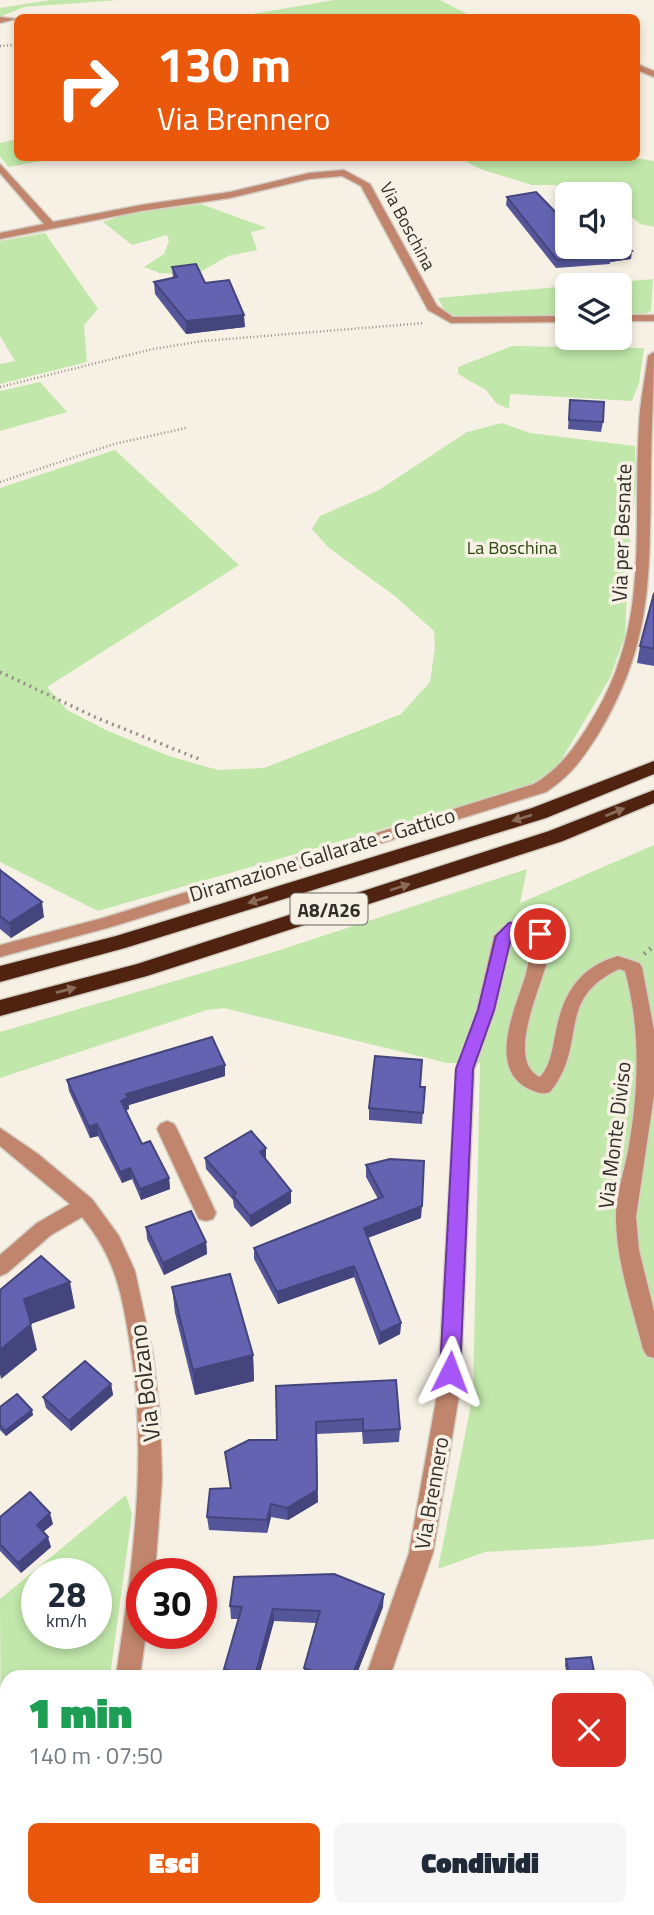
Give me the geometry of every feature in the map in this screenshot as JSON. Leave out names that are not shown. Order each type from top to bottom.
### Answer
[{"type":"highway","name":"Diramazione Gallarate - Gattico","points":[[0,974],[118,943],[539,813],[654,767]]},
{"type":"highway","name":"A8/A26","points":[[0,1008],[140,971],[530,845],[654,796]]},
{"type":"street","points":[[0,20],[12,19]]},
{"type":"street","points":[[0,167],[51,226]]},
{"type":"street","name":"Via Boschina","points":[[0,236],[141,208],[230,195],[309,176],[344,173],[365,184],[432,308],[450,320]]},
{"type":"street","points":[[632,318],[654,318]]},
{"type":"street","points":[[450,320],[555,319]]},
{"type":"street","name":"Via per Besnate","points":[[0,951],[105,923],[540,788],[561,775],[612,698],[630,656],[642,600],[645,423],[654,356]]},
{"type":"street","name":"Via Brennero","points":[[380,1670],[421,1553],[445,1416],[449,1389],[465,1069],[486,1010],[503,936],[514,927],[528,926],[540,934],[538,961],[514,1045],[524,1078],[543,1087],[553,1078],[568,1009],[588,978],[618,962],[633,967]]},
{"type":"street","name":"Via Monte Diviso","points":[[633,967],[643,999],[647,1068],[640,1142],[626,1216],[633,1265],[654,1349]]},
{"type":"street","points":[[167,1129],[206,1213]]},
{"type":"street","name":"Via Bolzano","points":[[0,1136],[70,1189],[85,1205],[113,1243],[130,1286],[144,1361],[153,1444],[143,1558]]},
{"type":"street","points":[[0,1267],[44,1229],[85,1205]]},
{"type":"street","points":[[129,1670],[132,1649]]},
{"type":"path","points":[[0,387],[153,349],[203,341],[450,320]]},
{"type":"path","points":[[0,482],[114,444],[186,428]]},
{"type":"path","points":[[0,671],[97,718],[199,758]]},
{"type":"green space","points":[[50,0],[119,0],[24,7],[0,17],[0,8]]},
{"type":"green space","points":[[334,0],[440,0],[467,14],[252,14]]},
{"type":"green space","points":[[14,140],[14,161],[43,161],[8,167],[0,156],[0,143]]},
{"type":"green space","points":[[465,161],[654,161],[654,227],[640,224],[632,218],[632,182],[555,182],[555,185],[532,185],[480,169]]},
{"type":"green space","points":[[201,204],[267,228],[251,232],[257,250],[228,256],[195,275],[160,273],[144,267],[164,254],[169,241],[167,235],[132,245],[103,222],[127,214]]},
{"type":"green space","points":[[45,233],[98,309],[84,325],[87,362],[0,384],[0,364],[15,361],[0,336],[0,241]]},
{"type":"green space","points":[[653,279],[651,311],[632,315],[632,281]]},
{"type":"green space","points":[[555,287],[555,316],[456,316],[445,311],[438,298]]},
{"type":"green space","points":[[512,346],[555,347],[555,350],[644,348],[639,383],[632,401],[510,394],[509,409],[496,403],[486,390],[458,374],[458,367]]},
{"type":"green space","points":[[40,382],[67,412],[0,431],[0,391]]},
{"type":"green space","name":"La Boschina","points":[[502,423],[530,433],[635,446],[636,483],[625,636],[610,678],[556,769],[524,788],[98,911],[0,862],[0,488],[115,450],[239,565],[47,687],[67,710],[108,731],[169,756],[218,770],[264,768],[401,714],[430,682],[435,647],[434,631],[396,597],[328,547],[312,529],[320,516],[379,490],[467,432]]},
{"type":"green space","points":[[654,845],[654,1539],[593,1546],[485,1552],[438,1569],[473,1395],[480,1063],[447,1063],[224,1008],[207,1010],[0,1078],[0,1032],[277,951],[527,869],[520,903]]},
{"type":"green space","points":[[126,1495],[132,1514],[111,1670],[0,1670],[0,1599],[21,1582],[21,1649],[112,1649],[112,1558],[50,1558]]},
{"type":"building","points":[[536,192],[555,212],[555,257],[507,197]]},
{"type":"building","points":[[196,264],[205,283],[229,280],[244,315],[186,321],[154,282],[177,277],[172,267]]},
{"type":"building","points":[[570,400],[604,402],[603,422],[569,420]]},
{"type":"building","points":[[654,593],[654,649],[640,646]]},
{"type":"building","points":[[0,870],[42,902],[9,923],[0,916]]},
{"type":"building","points":[[212,1037],[225,1065],[126,1094],[128,1098],[121,1101],[142,1144],[150,1141],[169,1178],[140,1189],[130,1168],[120,1172],[97,1124],[89,1127],[67,1080]]},
{"type":"building","points":[[375,1056],[422,1060],[420,1087],[425,1087],[423,1113],[369,1108]]},
{"type":"building","points":[[251,1131],[266,1148],[260,1152],[291,1191],[250,1216],[233,1196],[236,1193],[205,1158]]},
{"type":"building","points":[[390,1159],[424,1161],[422,1206],[364,1228],[401,1323],[380,1333],[354,1266],[277,1292],[254,1248],[383,1197],[366,1165]]},
{"type":"building","points":[[191,1211],[206,1242],[163,1263],[146,1227]]},
{"type":"building","points":[[41,1256],[70,1282],[24,1299],[31,1324],[0,1350],[0,1290]]},
{"type":"building","points":[[230,1274],[253,1355],[193,1370],[172,1287]]},
{"type":"building","points":[[85,1361],[111,1384],[69,1421],[43,1397]]},
{"type":"building","points":[[396,1380],[400,1429],[363,1431],[363,1419],[316,1422],[317,1490],[287,1508],[271,1504],[267,1520],[207,1517],[210,1489],[231,1488],[225,1452],[249,1440],[277,1440],[276,1386]]},
{"type":"building","points":[[17,1394],[32,1410],[5,1431],[0,1425],[0,1407]]},
{"type":"building","points":[[30,1492],[50,1513],[37,1525],[48,1537],[18,1563],[0,1544],[0,1517]]},
{"type":"building","points":[[334,1574],[384,1594],[354,1670],[304,1668],[320,1611],[273,1609],[257,1670],[224,1669],[242,1607],[230,1606],[234,1577]]},
{"type":"building","points":[[591,1657],[594,1670],[568,1670],[566,1659]]},
{"type":"route","points":[[450,1372],[465,1069],[486,1010],[503,936],[514,927],[528,926],[540,934]]}]
